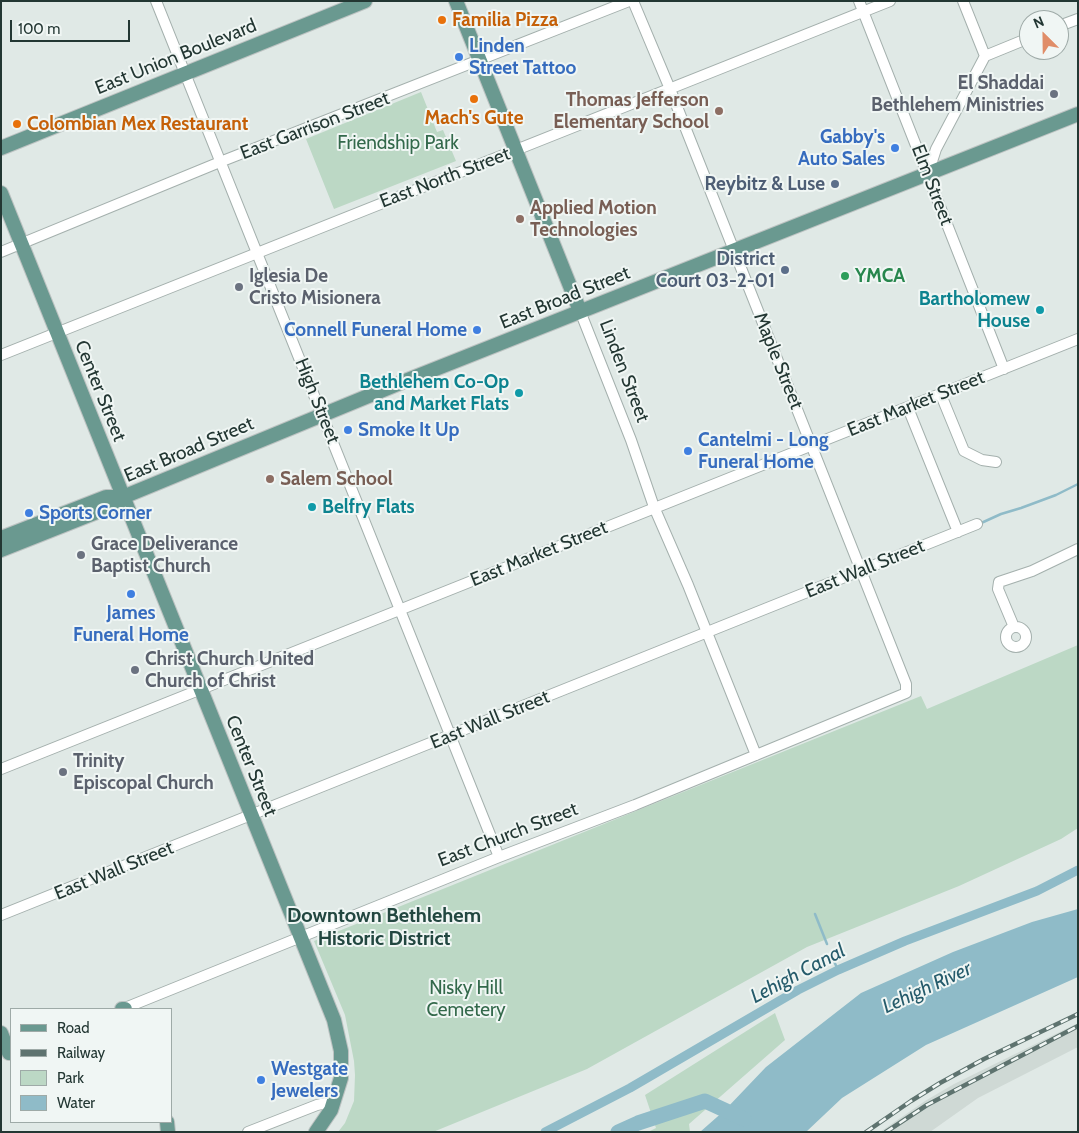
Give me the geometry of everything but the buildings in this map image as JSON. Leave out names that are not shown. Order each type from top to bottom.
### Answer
[{"type":"main road","name":"East Union Boulevard","points":[[1,148],[365,1]]},
{"type":"main road","name":"Linden Street","points":[[456,1],[580,311]]},
{"type":"main road","name":"East Broad Street","points":[[1,550],[107,508],[123,497],[322,415],[1078,114]]},
{"type":"main road","name":"Center Street","points":[[1,193],[329,1007],[341,1051],[341,1078],[335,1101],[327,1117],[316,1132]]},
{"type":"main road","name":"East Broad Street","points":[[1,538],[106,497],[123,497]]},
{"type":"main road","points":[[1,1033],[7,1054]]},
{"type":"street","name":"High Street","points":[[156,1],[499,857]]},
{"type":"street","name":"East Garrison Street","points":[[1,252],[220,162],[631,1]]},
{"type":"street","name":"Maple Street","points":[[631,1],[670,89],[906,684],[906,693]]},
{"type":"street","name":"Elm Street","points":[[859,1],[1004,369]]},
{"type":"street","name":"East North Street","points":[[1,354],[890,1]]},
{"type":"street","points":[[963,1],[985,56]]},
{"type":"street","points":[[928,174],[936,149],[985,56],[1019,42]]},
{"type":"street","name":"Linden Street","points":[[580,311],[631,440],[654,507],[756,755]]},
{"type":"street","name":"East Market Street","points":[[1,769],[1078,339]]},
{"type":"street","points":[[941,395],[964,451],[982,460],[996,462]]},
{"type":"street","points":[[908,408],[958,532]]},
{"type":"street","name":"East Wall Street","points":[[1,915],[978,524]]},
{"type":"street","points":[[1014,628],[998,589],[999,582],[1032,571],[1078,549]]},
{"type":"street","name":"East Church Street","points":[[126,1008],[499,857],[635,805],[858,715],[906,693]]},
{"type":"street","points":[[248,1132],[318,1105],[335,1101]]},
{"type":"shaded area","points":[[1078,1023],[1078,1047],[978,1098],[930,1132],[880,1132],[925,1101],[954,1084]]},
{"type":"green space","name":"Friendship Park","points":[[421,92],[437,132],[443,130],[456,161],[334,209],[306,139]]},
{"type":"green space","name":"Nisky Hill Cemetery","points":[[1078,645],[1078,828],[1061,839],[959,886],[807,947],[587,1069],[433,1132],[338,1132],[345,1123],[354,1101],[354,1061],[345,1015],[314,941],[921,696],[927,709]]},
{"type":"green space","points":[[775,1013],[785,1040],[689,1124],[690,1132],[648,1132],[656,1128],[645,1095]]},
{"type":"water","name":"Lehigh River","points":[[1078,909],[1078,977],[926,1045],[842,1098],[806,1132],[700,1132],[725,1110],[766,1067],[861,993],[953,952],[1032,922]]},
{"type":"waterway","points":[[979,524],[1001,514],[1056,495],[1078,484]]},
{"type":"waterway","name":"Lehigh Canal","points":[[545,1132],[630,1088],[798,990],[838,970],[905,941],[1037,891],[1078,870]]},
{"type":"waterway","points":[[815,914],[827,944]]},
{"type":"waterway","points":[[833,959],[838,970]]},
{"type":"waterway","points":[[618,1132],[638,1123],[705,1101],[744,1119]]},
{"type":"railway","points":[[866,1132],[940,1083],[984,1059],[1078,1014]]},
{"type":"railway","points":[[886,1132],[927,1105],[1078,1026]]},
{"type":"place","name":"Familia Pizza","points":[[442,20]]},
{"type":"place","name":"Linden Street Tattoo","points":[[459,57]]},
{"type":"place","name":"El Shaddai Bethlehem Ministries","points":[[1054,94]]},
{"type":"place","name":"Mach's Gute","points":[[474,99]]},
{"type":"place","name":"Thomas Jefferson Elementary School","points":[[719,111]]},
{"type":"place","name":"Colombian Mex Restaurant","points":[[17,124]]},
{"type":"place","name":"Gabby's Auto Sales","points":[[895,148]]},
{"type":"place","name":"Reybitz & Luse","points":[[835,184]]},
{"type":"place","name":"Applied Motion Technologies","points":[[520,219]]},
{"type":"place","name":"District Court 03-2-01","points":[[785,270]]},
{"type":"place","name":"YMCA","points":[[845,276]]},
{"type":"place","name":"Iglesia De Cristo Misionera","points":[[239,287]]},
{"type":"place","name":"Bartholomew House","points":[[1040,310]]},
{"type":"place","name":"Connell Funeral Home","points":[[477,330]]},
{"type":"place","name":"Bethlehem Co-Op and Market Flats","points":[[519,393]]},
{"type":"place","name":"Smoke It Up","points":[[348,430]]},
{"type":"place","name":"Cantelmi - Long Funeral Home","points":[[688,451]]},
{"type":"place","name":"Salem School","points":[[270,479]]},
{"type":"place","name":"Belfry Flats","points":[[312,507]]},
{"type":"place","name":"Sports Corner","points":[[29,513]]},
{"type":"place","name":"Grace Deliverance Baptist Church","points":[[81,555]]},
{"type":"place","name":"James Funeral Home","points":[[131,594]]},
{"type":"place","name":"Christ Church United Church of Christ","points":[[135,670]]},
{"type":"place","name":"Trinity Episcopal Church","points":[[63,772]]},
{"type":"place","name":"Westgate Jewelers","points":[[261,1080]]},
{"type":"district","name":"Downtown Bethlehem Historic District","points":[[384,928]]}]
